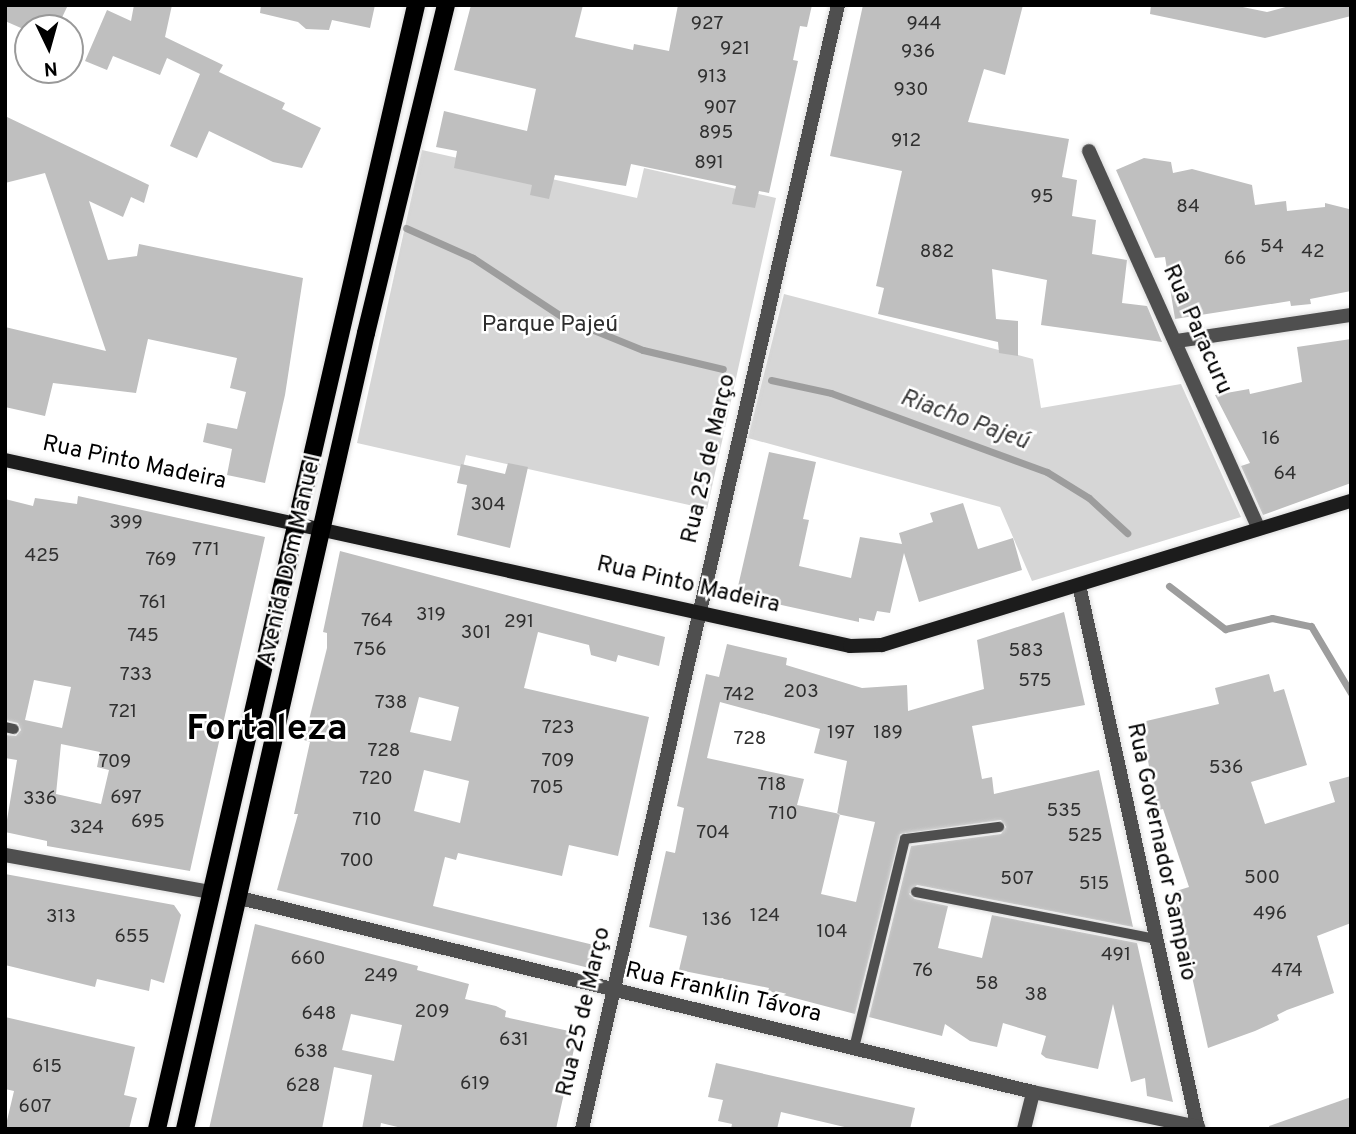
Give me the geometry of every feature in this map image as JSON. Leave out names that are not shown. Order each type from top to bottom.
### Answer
[{"type":"main road","name":"Avenida Dom Manuel","points":[[157,1129],[416,5]]},
{"type":"main road","name":"Avenida Dom Manuel","points":[[185,1129],[446,5]]},
{"type":"main road","name":"Rua Pinto Madeira","points":[[5,460],[866,647],[1351,501]]},
{"type":"street","name":"Rua 25 de Março","points":[[582,1129],[838,5]]},
{"type":"street","name":"Rua Paracuru","points":[[1089,150],[1177,341],[1259,529]]},
{"type":"street","points":[[1177,341],[1351,315]]},
{"type":"street","name":"Rua Governador Sampaio","points":[[1079,585],[1198,1128]]},
{"type":"street","points":[[5,855],[210,892]]},
{"type":"street","name":"Rua Franklin Távora","points":[[240,898],[1032,1092],[1198,1128]]},
{"type":"street","points":[[1024,1129],[1032,1092]]},
{"type":"lane","points":[[854,1048],[905,839],[999,827]]},
{"type":"lane","points":[[916,892],[1155,939]]},
{"type":"green space","name":"Parque Pajeú","points":[[422,150],[637,198],[644,168],[776,198],[707,509],[466,455],[463,467],[357,443]]},
{"type":"green space","points":[[784,294],[1033,359],[1041,408],[1181,384],[1241,517],[1032,581],[1000,507],[748,438]]},
{"type":"building","points":[[5,5],[68,5],[64,14],[14,14],[14,25],[5,21]]},
{"type":"building","points":[[134,5],[172,5],[165,37],[223,65],[219,72],[285,103],[282,109],[321,128],[302,168],[273,162],[209,131],[197,158],[170,146],[200,74],[167,58],[160,75],[113,56],[107,70],[85,61],[107,10],[131,21]]},
{"type":"building","points":[[261,5],[375,5],[370,28],[332,20],[329,30],[306,29],[298,22],[260,13]]},
{"type":"building","points":[[471,5],[583,5],[575,37],[633,50],[634,44],[669,51],[678,5],[812,5],[807,27],[800,26],[793,60],[798,61],[769,193],[759,191],[755,208],[732,204],[736,186],[631,164],[626,186],[555,175],[549,199],[530,195],[532,185],[454,168],[457,151],[436,147],[444,111],[527,131],[536,89],[454,70]]},
{"type":"building","points":[[863,5],[1023,5],[1005,75],[984,69],[968,122],[1069,139],[1062,177],[1077,180],[1072,216],[1096,220],[1092,254],[1127,260],[1122,303],[1147,306],[1162,342],[1041,325],[1047,280],[992,269],[996,319],[1018,321],[1018,356],[999,353],[998,342],[878,314],[884,288],[876,286],[902,171],[830,156]]},
{"type":"building","points":[[1151,5],[1233,5],[1267,12],[1293,5],[1351,5],[1351,16],[1265,38],[1150,14]]},
{"type":"building","points":[[5,116],[149,185],[144,203],[131,197],[123,217],[89,201],[108,260],[137,256],[139,244],[303,278],[285,395],[265,483],[227,475],[232,449],[203,442],[207,423],[237,429],[246,392],[230,388],[237,358],[148,339],[136,393],[53,383],[45,416],[5,407],[5,327],[106,351],[45,173],[5,183]]},
{"type":"building","points":[[1144,158],[1171,162],[1173,173],[1192,169],[1252,185],[1255,205],[1286,201],[1287,211],[1325,207],[1325,203],[1349,209],[1351,291],[1310,299],[1311,304],[1291,306],[1290,301],[1175,319],[1165,257],[1155,258],[1116,170]]},
{"type":"building","points":[[1351,339],[1351,483],[1263,515],[1241,466],[1250,463],[1215,395],[1249,389],[1250,394],[1302,382],[1297,347]]},
{"type":"building","points":[[769,452],[816,462],[803,519],[809,520],[799,566],[851,578],[860,537],[902,544],[899,533],[933,522],[930,513],[963,503],[978,549],[1013,538],[1022,570],[919,602],[904,553],[890,613],[877,611],[874,621],[859,618],[859,622],[736,595]]},
{"type":"building","points":[[508,463],[528,467],[510,548],[457,535],[467,485],[457,483],[461,464],[505,474]]},
{"type":"building","points":[[78,496],[265,537],[190,871],[47,846],[47,841],[5,832],[17,760],[5,758],[5,735],[16,736],[21,730],[18,723],[5,720],[5,499],[33,506],[35,498],[77,504]],"holes":[[[34,680],[71,687],[62,728],[25,720]],[[61,744],[100,752],[97,767],[109,770],[101,804],[56,794]]]},
{"type":"building","points":[[340,551],[665,637],[659,666],[618,655],[616,662],[591,655],[589,645],[538,632],[524,688],[649,717],[618,856],[569,845],[562,876],[458,853],[456,860],[445,857],[433,906],[598,946],[593,969],[277,890],[298,814],[294,814],[310,742],[304,740],[327,648],[327,633],[323,632]],"holes":[[[419,697],[459,707],[451,741],[410,732]],[[424,770],[469,781],[460,823],[414,811]]]},
{"type":"building","points":[[1064,612],[1085,705],[972,726],[982,779],[992,777],[994,794],[1099,770],[1133,927],[917,885],[909,894],[915,899],[948,906],[938,948],[982,958],[992,915],[1137,943],[1173,1102],[1147,1096],[1145,1078],[1131,1082],[1113,1004],[1098,1069],[1046,1058],[1041,1054],[1046,1036],[1003,1023],[997,1047],[970,1041],[945,1024],[942,1036],[869,1017],[911,846],[1001,834],[1006,827],[1001,820],[900,834],[855,1014],[768,991],[769,988],[679,970],[687,936],[649,927],[666,851],[675,853],[684,808],[677,806],[706,674],[719,677],[727,644],[787,658],[786,665],[862,688],[907,685],[908,711],[984,689],[977,640]],"holes":[[[720,702],[820,729],[814,753],[847,761],[837,813],[797,805],[804,779],[707,758]],[[840,815],[875,822],[856,902],[821,894]]]},
{"type":"building","points":[[1269,674],[1274,692],[1284,689],[1307,765],[1251,782],[1265,824],[1335,802],[1329,782],[1351,776],[1351,923],[1317,936],[1334,993],[1287,1010],[1277,1015],[1279,1020],[1255,1031],[1208,1048],[1173,892],[1189,887],[1163,809],[1156,811],[1142,722],[1219,704],[1215,688]]},
{"type":"building","points":[[5,874],[174,905],[181,915],[164,983],[151,979],[149,991],[97,979],[95,987],[5,965]]},
{"type":"building","points":[[255,924],[418,966],[417,970],[469,984],[465,999],[496,1006],[506,1011],[505,1017],[569,1031],[571,1039],[576,1040],[556,1129],[406,1129],[381,1123],[380,1129],[362,1129],[372,1075],[334,1067],[322,1129],[209,1129]],"holes":[[[351,1014],[402,1025],[394,1061],[342,1050]]]},
{"type":"building","points":[[5,1017],[135,1047],[124,1095],[137,1098],[129,1129],[5,1129],[14,1091],[5,1089]]},
{"type":"building","points":[[716,1063],[915,1108],[910,1129],[853,1129],[781,1112],[777,1129],[731,1129],[732,1124],[718,1121],[723,1100],[708,1097]]},
{"type":"building","points":[[1351,1097],[1351,1129],[1270,1129],[1269,1126]]},
{"type":"waterway","name":"Riacho Pajeú","points":[[406,228],[473,258],[564,318],[643,350],[723,369]]},
{"type":"waterway","name":"Riacho Pajeú","points":[[771,380],[831,393],[1047,472],[1089,498],[1127,533]]},
{"type":"waterway","name":"Riacho Pajeú","points":[[1169,586],[1225,629],[1272,618],[1311,626],[1351,693]]},
{"type":"district","name":"Fortaleza","points":[[267,730]]}]
